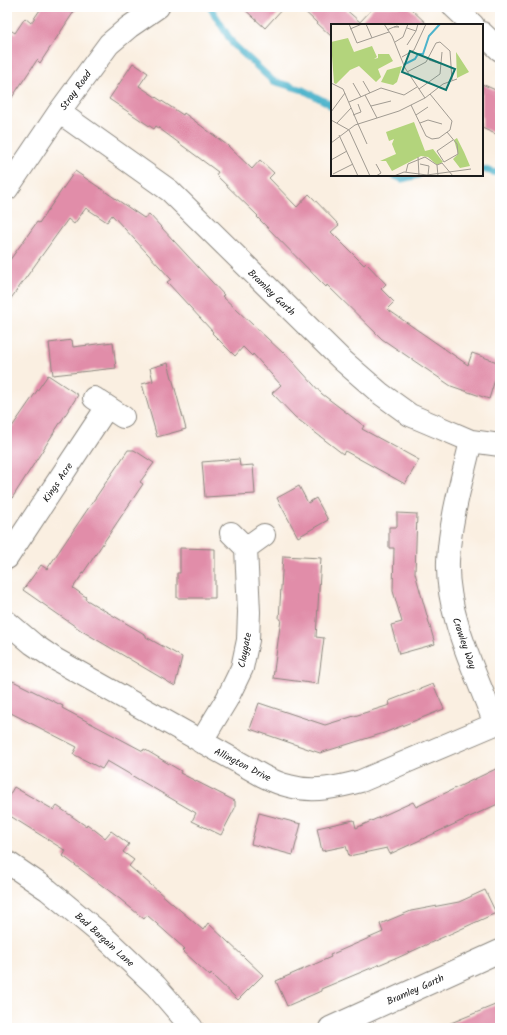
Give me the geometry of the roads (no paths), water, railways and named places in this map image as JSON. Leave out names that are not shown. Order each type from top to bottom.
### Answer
[{"type":"street","name":"Stray Road","points":[[7,189],[59,112],[109,44],[158,7]]},
{"type":"street","points":[[454,7],[472,24]]},
{"type":"street","points":[[483,34],[500,50]]},
{"type":"street","name":"Bramley Garth","points":[[59,112],[170,191],[342,360],[381,394],[410,415],[471,441],[500,445]]},
{"type":"street","name":"Kings Acre","points":[[7,558],[108,407]]},
{"type":"street","name":"Crawley Way","points":[[471,441],[450,539],[448,562],[450,594],[458,627],[498,723]]},
{"type":"street","points":[[231,533],[246,548],[264,535]]},
{"type":"street","name":"Claygate","points":[[201,742],[227,699],[242,668],[248,640],[249,612],[246,548]]},
{"type":"street","name":"Allington Drive","points":[[7,622],[33,644],[56,659],[263,776],[290,787],[314,789],[339,787],[361,781],[498,723]]},
{"type":"street","name":"Bad Bargain Lane","points":[[7,862],[48,890],[101,934],[156,986],[192,1028]]},
{"type":"street","name":"Bramley Garth","points":[[330,1028],[377,1005],[500,951]]},
{"type":"waterway","points":[[210,7],[233,44],[273,81],[303,90],[331,106]]},
{"type":"waterway","points":[[483,169],[500,174]]},
{"type":"waterway","points":[[395,176],[402,179],[414,176]]}]
